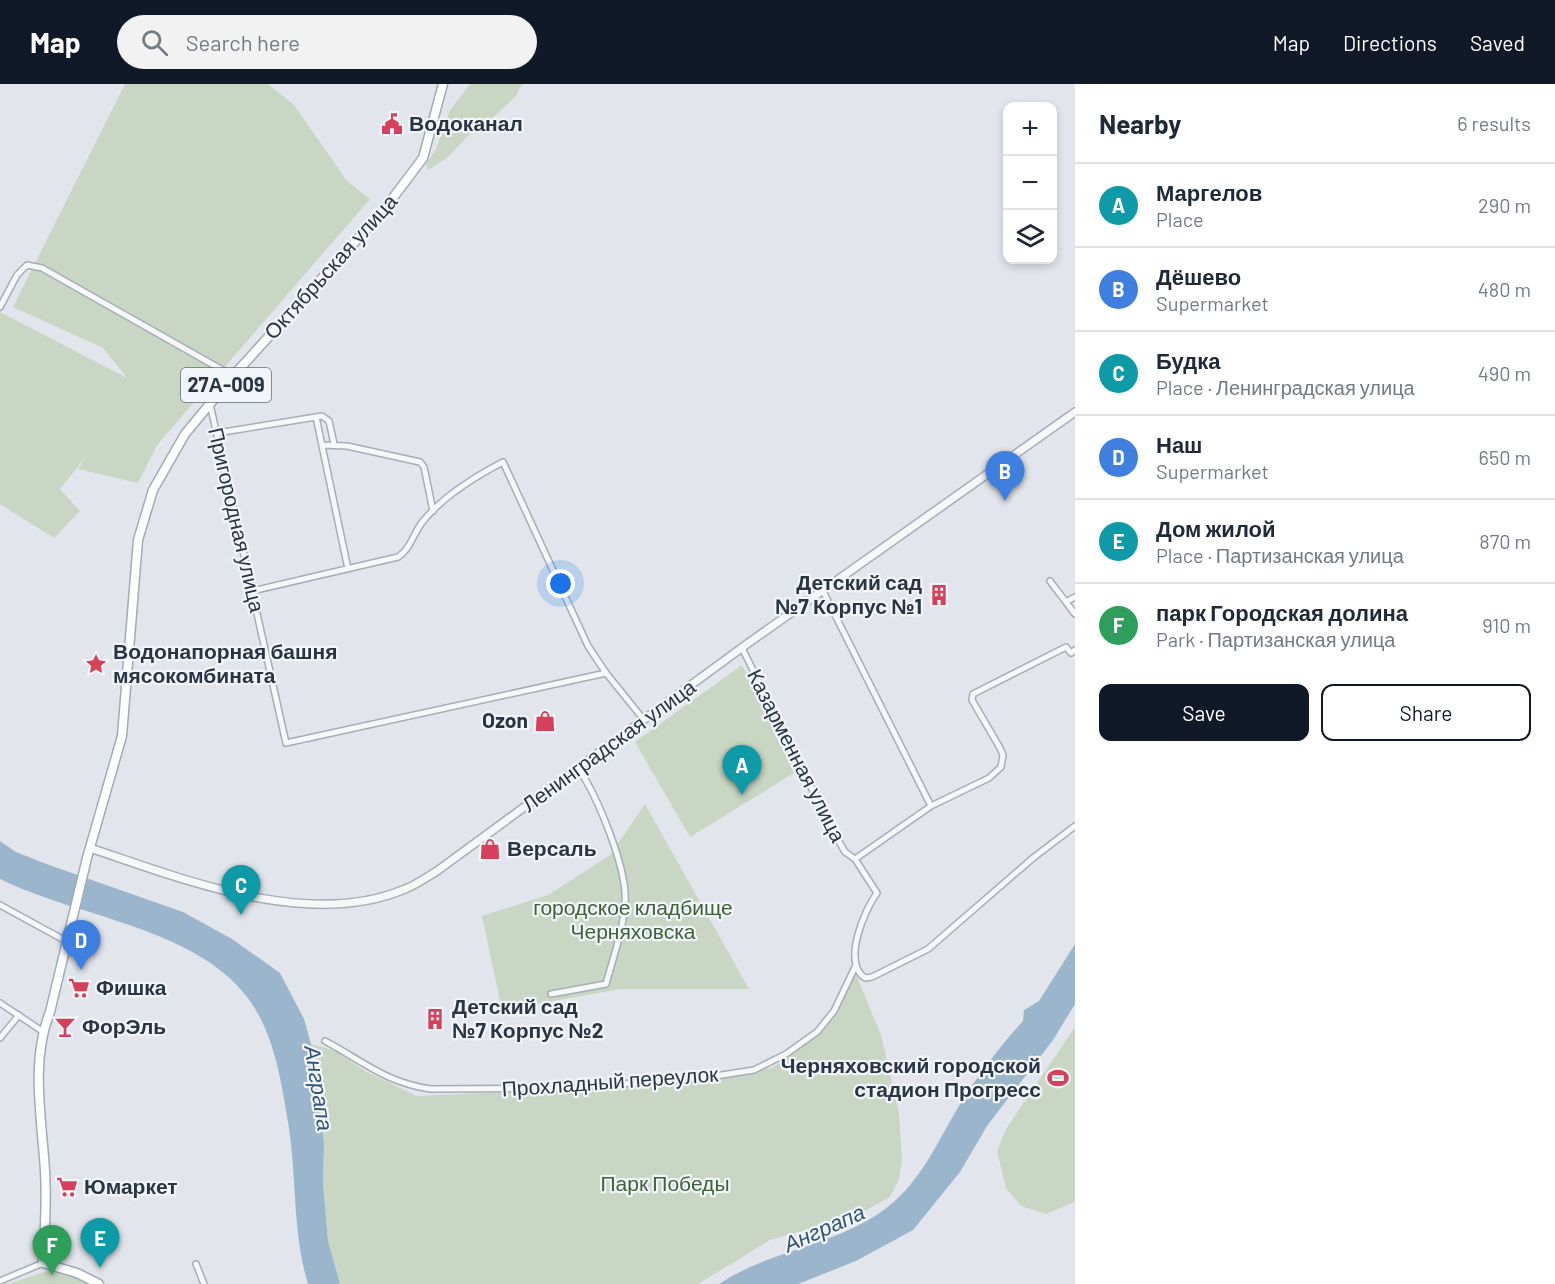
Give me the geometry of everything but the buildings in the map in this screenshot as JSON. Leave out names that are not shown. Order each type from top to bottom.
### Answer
[{"type":"main road","name":"Октябрьская улица","points":[[90,848],[122,736],[138,540],[153,490],[185,434],[233,376],[383,211],[423,158],[445,85]]},
{"type":"main road","name":"27А-009","points":[[43,1263],[46,1198],[39,1056],[42,1030],[50,1012],[90,848]]},
{"type":"main road","points":[[43,1263],[77,1273],[99,1284]]},
{"type":"street","points":[[0,307],[17,275],[27,265],[42,268],[233,376]]},
{"type":"street","name":"Пригородная улица","points":[[210,404],[286,743],[606,673]]},
{"type":"street","name":"Ленинградская улица","points":[[90,848],[205,888],[278,901],[328,903],[361,900],[406,889],[437,871],[742,648],[1075,412]]},
{"type":"street","points":[[316,417],[348,569]]},
{"type":"street","points":[[217,433],[316,417],[328,418],[334,444]]},
{"type":"street","points":[[322,445],[334,444],[420,462],[424,466],[433,512]]},
{"type":"street","points":[[252,591],[401,555],[421,524],[433,512],[476,478],[503,462],[570,609],[606,673],[644,720]]},
{"type":"street","points":[[1050,581],[1075,614]]},
{"type":"street","points":[[823,591],[931,807]]},
{"type":"street","points":[[1066,602],[1075,597]]},
{"type":"street","name":"Казарменная улица","points":[[742,648],[840,844],[847,855],[855,859],[931,807],[996,773],[1003,761],[1000,748],[972,700],[973,694],[1066,647],[1071,653],[1075,650]]},
{"type":"street","points":[[551,994],[606,984],[619,940],[626,902],[622,870],[606,825],[578,768]]},
{"type":"street","points":[[855,859],[877,893],[863,914],[856,946],[856,965],[860,975],[865,978],[873,977],[928,949],[1033,858],[1075,826]]},
{"type":"street","points":[[0,905],[66,941]]},
{"type":"street","name":"Прохладный переулок","points":[[326,1041],[376,1073],[411,1086],[431,1089],[570,1088],[709,1077],[754,1070],[767,1065],[817,1032],[834,1011],[856,965]]},
{"type":"street","points":[[0,1003],[42,1030]]},
{"type":"street","points":[[0,1038],[19,1015]]},
{"type":"street","points":[[0,1281],[43,1263]]},
{"type":"street","points":[[196,1264],[204,1284]]},
{"type":"green space","points":[[125,84],[268,84],[294,105],[347,181],[370,199],[157,445],[138,483],[78,469],[89,453],[60,489],[80,511],[54,538],[0,504],[0,312],[127,378],[103,348],[13,307]]},
{"type":"green space","points":[[470,84],[522,84],[516,96],[484,126],[469,135],[448,157],[428,170],[426,164],[436,149],[450,110]]},
{"type":"green space","points":[[742,665],[794,773],[690,837],[635,742]]},
{"type":"green space","name":"городское кладбище Черняховска","points":[[645,804],[749,989],[621,989],[502,1010],[482,916],[548,895],[610,855]]},
{"type":"green space","name":"Парк Победы","points":[[855,972],[881,1035],[899,1113],[902,1160],[899,1179],[890,1197],[855,1216],[770,1240],[698,1284],[340,1284],[328,1241],[323,1184],[324,1143],[311,1044],[336,1051],[365,1071],[417,1096],[675,1084],[717,1079],[772,1068],[815,1038],[836,1010]]},
{"type":"green space","name":"Черняховский городской стадион Прогресс","points":[[1075,1027],[1075,1202],[1046,1214],[1021,1206],[1006,1188],[997,1151],[1006,1129]]},
{"type":"green space","points":[[50,1270],[65,1272],[92,1284],[8,1284]]},
{"type":"water","name":"Анграпа","points":[[0,841],[16,852],[49,865],[183,912],[232,939],[280,973],[304,1019],[311,1044],[324,1143],[323,1184],[328,1241],[340,1284],[308,1284],[299,1244],[291,1142],[279,1073],[264,1025],[247,997],[224,973],[197,954],[166,939],[63,904],[0,879]]},
{"type":"water","name":"Анграпа","points":[[1075,944],[1075,1004],[1053,1040],[987,1126],[960,1172],[913,1230],[856,1261],[798,1284],[719,1284],[759,1263],[845,1232],[885,1209],[898,1198],[931,1155],[973,1084],[1023,1021],[1024,1010],[1039,1001]]},
{"type":"place","name":"Водоканал","points":[[392,124]]},
{"type":"place","name":"Дёшево","points":[[1005,501]]},
{"type":"place","name":"Детский сад №7 Корпус №1","points":[[939,595]]},
{"type":"place","name":"Водонапорная башня мясокомбината","points":[[96,664]]},
{"type":"place","name":"Ozon","points":[[545,721]]},
{"type":"place","name":"Маргелов","points":[[742,795]]},
{"type":"place","name":"Версаль","points":[[490,849]]},
{"type":"place","name":"Будка","points":[[241,915]]},
{"type":"place","name":"Наш","points":[[81,970]]},
{"type":"place","name":"Фишка","points":[[79,988]]},
{"type":"place","name":"Детский сад №7 Корпус №2","points":[[435,1019]]},
{"type":"place","name":"ФорЭль","points":[[65,1027]]},
{"type":"place","name":"Черняховский городской стадион Прогресс","points":[[1058,1078]]},
{"type":"place","name":"Юмаркет","points":[[67,1187]]},
{"type":"place","name":"Дом жилой","points":[[100,1268]]},
{"type":"place","name":"парк Городская долина","points":[[52,1275]]}]
